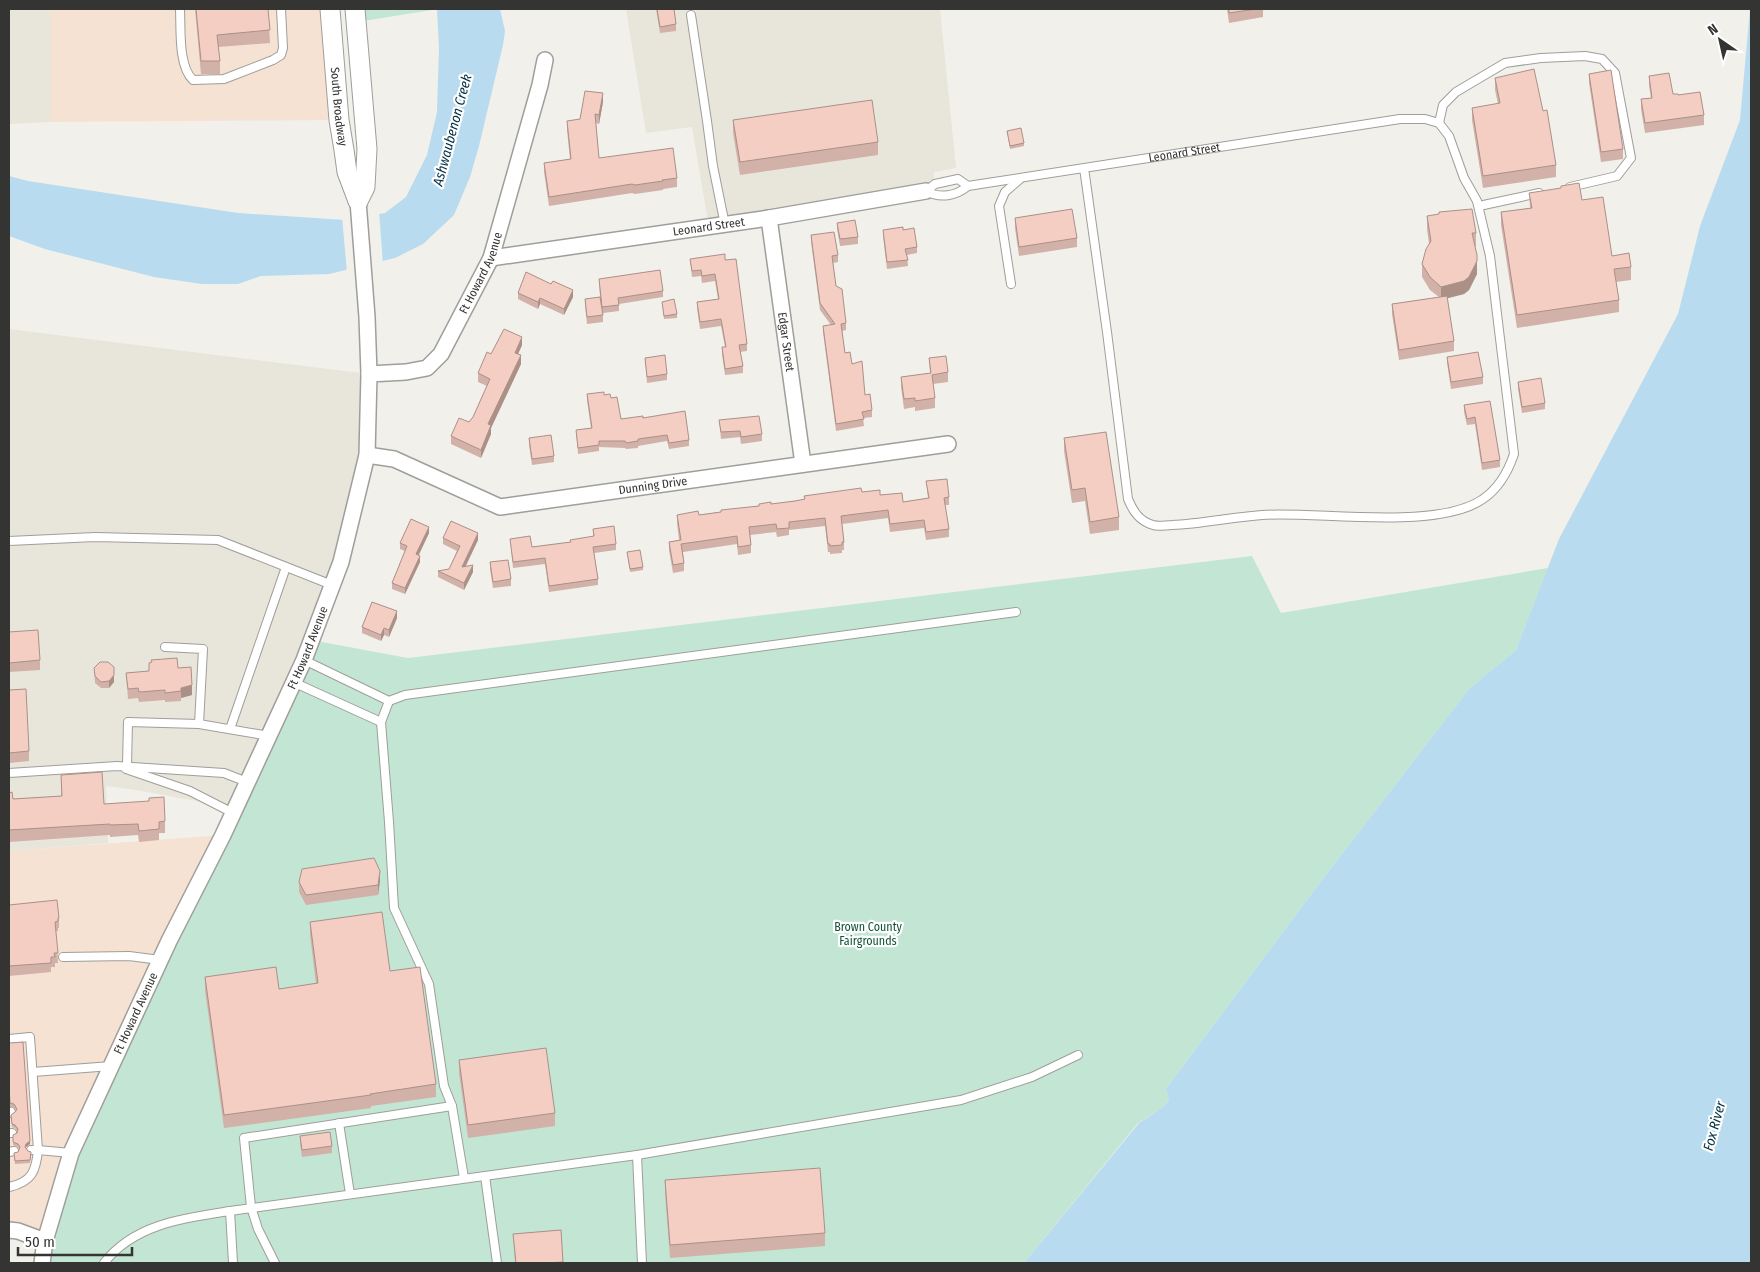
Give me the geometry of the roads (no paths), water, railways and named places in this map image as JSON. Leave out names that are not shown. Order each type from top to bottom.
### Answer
[{"type":"street","name":"South Broadway","points":[[330,9],[347,172],[358,201],[365,286],[369,374]]},
{"type":"street","name":"South Broadway","points":[[355,9],[367,149],[365,187],[358,201]]},
{"type":"street","name":"Ft Howard Avenue","points":[[42,1263],[44,1241],[70,1153],[160,960],[294,682],[341,562],[367,455],[369,374],[406,372],[427,368],[441,354],[491,258],[540,85],[545,60]]},
{"type":"street","name":"Leonard Street","points":[[491,258],[769,218],[926,191]]},
{"type":"street","name":"Edgar Street","points":[[769,218],[803,464]]},
{"type":"street","name":"Dunning Drive","points":[[367,455],[394,459],[500,507],[948,444]]},
{"type":"street","points":[[9,1230],[18,1231],[44,1241]]},
{"type":"lane","points":[[180,9],[184,65],[187,75],[193,80],[224,79],[273,60],[281,55],[283,48],[281,9]]},
{"type":"lane","points":[[691,15],[712,166],[725,224]]},
{"type":"lane","points":[[1084,168],[1128,499],[1133,511],[1141,519],[1154,526],[1187,525],[1262,514],[1421,516],[1464,508],[1482,500],[1504,478],[1514,454],[1490,256],[1479,206],[1464,178],[1449,136],[1439,123],[1443,105],[1456,92],[1505,63],[1540,58],[1585,56],[1602,59],[1615,73],[1631,158],[1617,176],[1559,189]]},
{"type":"lane","name":"Leonard Street","points":[[968,186],[958,180],[935,184],[926,191],[936,197],[961,192],[968,186],[1400,119],[1425,119],[1439,123]]},
{"type":"lane","points":[[1011,284],[999,206],[1005,192],[1021,178]]},
{"type":"lane","points":[[1479,206],[1550,191]]},
{"type":"lane","points":[[9,541],[95,537],[218,540],[332,585]]},
{"type":"lane","points":[[230,729],[286,566]]},
{"type":"lane","points":[[304,660],[389,701],[405,695],[1016,612]]},
{"type":"lane","points":[[165,648],[203,649],[199,724]]},
{"type":"lane","points":[[294,682],[381,722]]},
{"type":"lane","points":[[389,701],[381,722],[394,908],[429,984],[444,1086],[452,1106],[464,1178]]},
{"type":"lane","points":[[127,766],[128,722],[199,724],[269,736]]},
{"type":"lane","points":[[117,766],[190,791],[233,812]]},
{"type":"lane","points":[[9,773],[127,766],[224,773],[247,782]]},
{"type":"lane","points":[[63,957],[129,956],[160,960]]},
{"type":"lane","points":[[9,1039],[30,1037],[30,1089],[36,1167],[33,1174],[16,1185],[9,1187]]},
{"type":"lane","points":[[104,1263],[118,1247],[133,1236],[167,1222],[251,1208],[637,1155],[961,1100],[1032,1077],[1078,1055]]},
{"type":"lane","points":[[30,1068],[111,1066]]},
{"type":"lane","points":[[275,1263],[258,1229],[251,1208],[244,1138],[452,1106]]},
{"type":"lane","points":[[339,1123],[350,1194]]},
{"type":"lane","points":[[34,1150],[70,1153]]},
{"type":"lane","points":[[637,1155],[642,1263]]},
{"type":"lane","points":[[485,1176],[497,1263]]},
{"type":"lane","points":[[230,1211],[233,1263]]},
{"type":"water","name":"Ashwaubenon Creek","points":[[437,9],[500,9],[505,31],[479,146],[470,177],[454,215],[423,244],[395,258],[329,274],[261,276],[238,284],[202,284],[154,277],[45,249],[9,236],[9,176],[28,181],[238,213],[345,220],[385,213],[406,197],[427,155],[437,112],[439,48]]},
{"type":"water","name":"Fox River","points":[[1750,9],[1751,1263],[1024,1263],[1139,1123],[1163,1107],[1169,1100],[1166,1089],[1315,889],[1469,689],[1516,650],[1559,539],[1678,314],[1700,226],[1740,120]]},
{"type":"park label","name":"Brown County Fairgrounds","points":[[868,934]]}]
